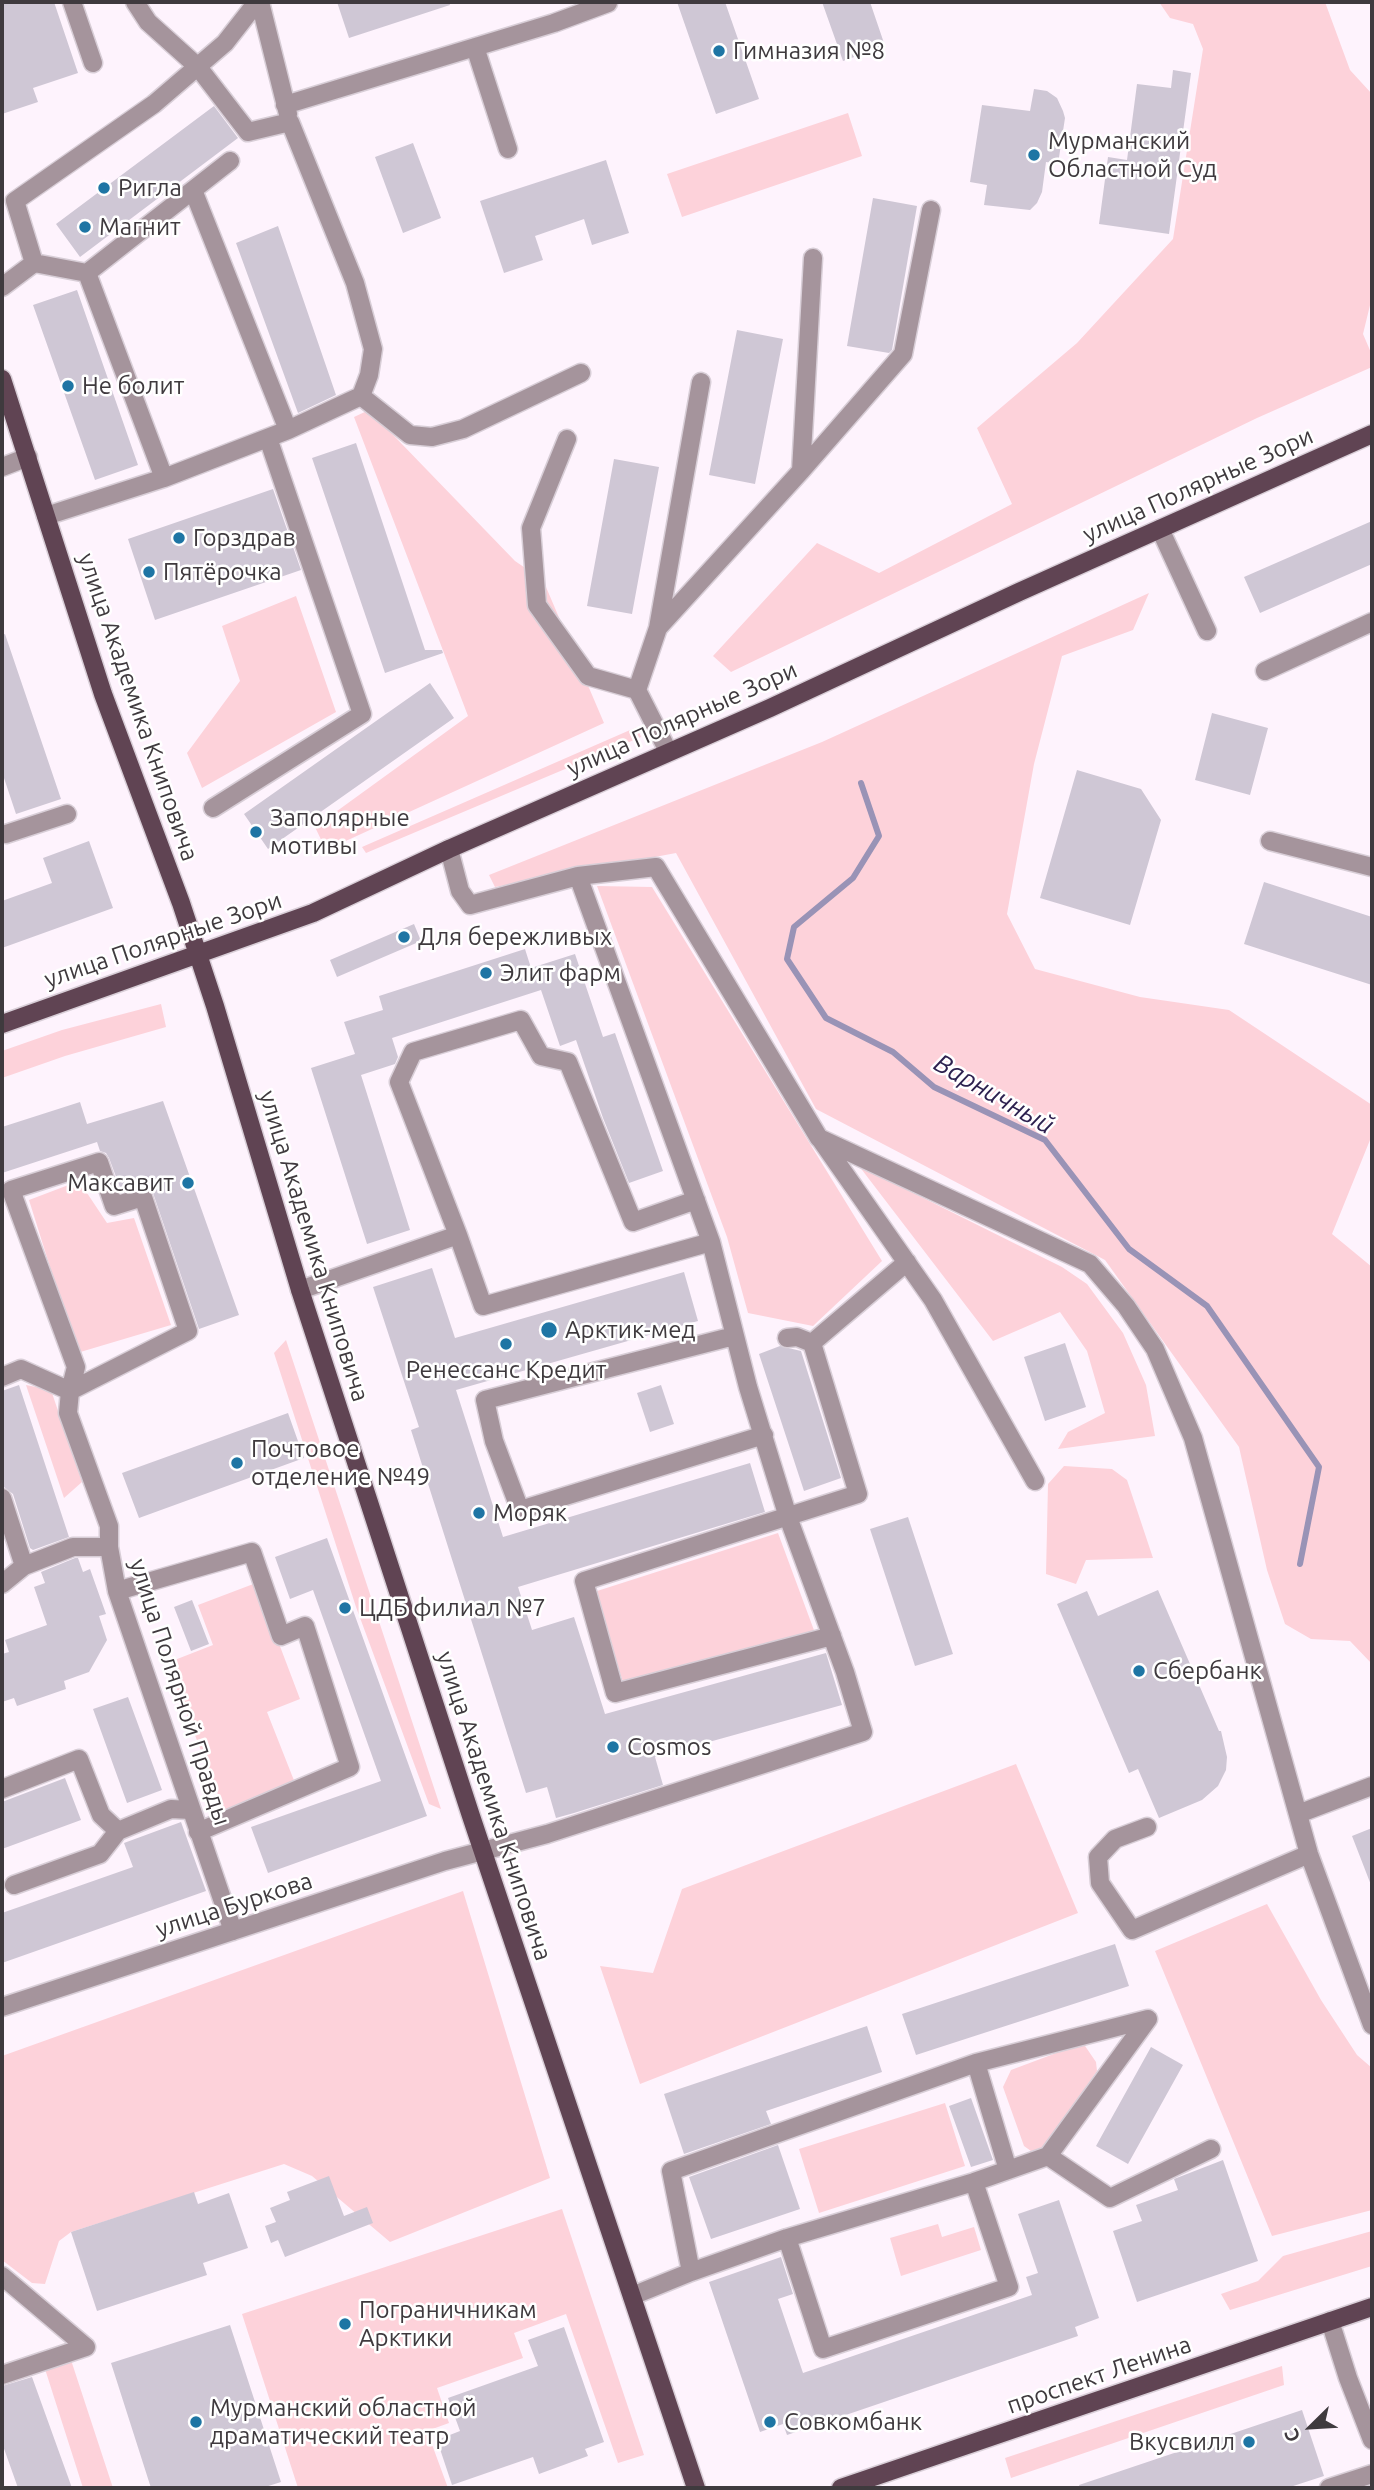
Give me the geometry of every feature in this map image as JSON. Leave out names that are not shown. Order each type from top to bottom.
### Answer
[{"type":"main road","name":"улица Академика Книповича","points":[[2,379],[103,694],[197,954],[300,1290],[482,1850],[696,2488]]},
{"type":"main road","name":"улица Полярные Зори","points":[[2,1024],[313,913],[449,849],[770,708],[1372,434]]},
{"type":"main road","name":"проспект Ленина","points":[[841,2488],[1372,2307]]},
{"type":"street","points":[[72,2],[93,63]]},
{"type":"street","points":[[135,2],[148,22],[198,67],[248,132],[288,114],[608,3]]},
{"type":"street","points":[[34,263],[15,201],[154,104],[225,43],[259,2]]},
{"type":"street","points":[[46,516],[164,478],[288,430],[361,396],[369,375],[373,349],[355,283],[288,114],[259,2]]},
{"type":"street","points":[[475,47],[508,149]]},
{"type":"street","points":[[2,287],[34,263],[87,273],[230,162]]},
{"type":"street","points":[[193,190],[288,430]]},
{"type":"street","points":[[658,628],[903,354],[930,210]]},
{"type":"street","points":[[801,471],[813,258]]},
{"type":"street","points":[[87,273],[164,478]]},
{"type":"street","points":[[361,396],[410,435],[432,438],[463,429],[581,373]]},
{"type":"street","points":[[668,751],[637,690],[658,628],[701,382]]},
{"type":"street","points":[[213,808],[362,714],[268,438]]},
{"type":"street","points":[[568,439],[531,528],[537,605],[588,676],[637,690]]},
{"type":"street","points":[[2,467],[28,457]]},
{"type":"street","points":[[1160,529],[1207,631]]},
{"type":"street","points":[[1265,671],[1372,622]]},
{"type":"street","points":[[3,831],[67,814]]},
{"type":"street","points":[[1270,841],[1372,867]]},
{"type":"street","points":[[449,849],[460,891],[470,905],[578,876],[656,867],[819,1138],[933,1300],[1035,1481]]},
{"type":"street","points":[[578,876],[711,1242],[734,1336],[788,1517],[832,1636],[615,1693],[584,1581],[788,1517],[858,1494],[812,1343]]},
{"type":"street","points":[[696,1200],[633,1222],[568,1062],[541,1056],[521,1020],[413,1052],[399,1082],[483,1306],[711,1242]]},
{"type":"street","points":[[819,1138],[1090,1264],[1126,1306],[1155,1349],[1193,1438],[1309,1854],[1372,2025]]},
{"type":"street","name":"улица Полярной Правды","points":[[70,1391],[188,1331],[143,1197],[114,1206],[99,1162],[11,1190],[76,1367],[70,1391],[68,1413],[109,1526],[109,1547],[117,1591],[233,1931]]},
{"type":"street","points":[[300,1290],[458,1235]]},
{"type":"street","points":[[812,1343],[907,1262]]},
{"type":"street","points":[[734,1336],[485,1400],[494,1441],[520,1510],[764,1435]]},
{"type":"street","points":[[787,1338],[797,1337],[812,1343]]},
{"type":"street","points":[[2,1377],[21,1369],[70,1391]]},
{"type":"street","points":[[2,1498],[24,1566]]},
{"type":"street","points":[[2,1584],[24,1566],[74,1547],[109,1547]]},
{"type":"street","points":[[117,1591],[252,1552],[281,1636],[305,1626],[350,1767],[198,1832]]},
{"type":"street","name":"улица Буркова","points":[[2,2007],[482,1850],[547,1834],[863,1732],[832,1636]]},
{"type":"street","points":[[2,1789],[79,1759],[101,1815],[118,1831]]},
{"type":"street","points":[[1298,1814],[1372,1786]]},
{"type":"street","points":[[14,1885],[100,1854],[118,1831],[171,1809],[191,1810]]},
{"type":"street","points":[[1147,1827],[1115,1839],[1098,1857],[1100,1883],[1132,1930],[1309,1854]]},
{"type":"street","points":[[632,2296],[787,2238],[974,2182],[1048,2156],[1148,2019],[976,2063],[671,2171],[691,2272]]},
{"type":"street","points":[[976,2063],[1008,2170]]},
{"type":"street","points":[[1048,2156],[1110,2198],[1211,2149]]},
{"type":"street","points":[[787,2238],[823,2349],[1009,2287],[974,2182]]},
{"type":"street","points":[[2,2276],[86,2347],[2,2375]]},
{"type":"street","points":[[1330,2321],[1372,2440]]},
{"type":"street","points":[[1329,2488],[1372,2474]]},
{"type":"shaded area","points":[[1159,2],[1325,2],[1350,70],[1372,94],[1372,297],[1363,334],[1372,355],[1372,367],[1257,418],[731,672],[713,656],[817,543],[879,573],[1012,504],[977,428],[1077,343],[1173,239],[1203,49],[1193,24],[1170,18]]},
{"type":"shaded area","points":[[848,113],[862,156],[682,217],[667,174]]},
{"type":"shaded area","points":[[369,410],[515,561],[543,580],[604,723],[326,850],[315,827],[468,716],[354,417]]},
{"type":"shaded area","points":[[1149,593],[1133,630],[1062,656],[1034,764],[1007,914],[1035,969],[1140,997],[1229,1010],[1372,1105],[1372,1135],[1332,1234],[1372,1267],[1372,1664],[1350,1641],[1311,1639],[1285,1624],[1267,1570],[1239,1447],[1105,1260],[816,1109],[676,853],[495,887],[489,875],[822,742]]},
{"type":"shaded area","points":[[296,596],[336,712],[202,788],[187,753],[240,681],[222,626]]},
{"type":"shaded area","points":[[637,727],[641,737],[366,853],[362,847]]},
{"type":"shaded area","points":[[597,886],[652,887],[882,1261],[813,1326],[748,1313],[727,1237]]},
{"type":"shaded area","points":[[161,1004],[166,1027],[65,1056],[2,1078],[2,1051],[62,1030]]},
{"type":"shaded area","points":[[859,1166],[1062,1267],[1087,1284],[1123,1333],[1146,1385],[1155,1436],[1058,1449],[1068,1432],[1105,1413],[1087,1351],[1060,1312],[993,1341]]},
{"type":"shaded area","points":[[79,1181],[107,1223],[134,1218],[171,1325],[77,1353],[29,1200]]},
{"type":"shaded area","points":[[286,1340],[441,1809],[429,1804],[356,1607],[274,1353]]},
{"type":"shaded area","points":[[26,1385],[51,1390],[82,1482],[64,1498]]},
{"type":"shaded area","points":[[1064,1466],[1112,1469],[1127,1480],[1153,1558],[1086,1560],[1076,1584],[1046,1574],[1048,1484]]},
{"type":"shaded area","points":[[778,1533],[815,1633],[623,1682],[594,1592]]},
{"type":"shaded area","points":[[256,1583],[300,1699],[267,1712],[295,1783],[224,1810],[167,1663],[213,1645],[198,1605]]},
{"type":"shaded area","points":[[1016,1764],[1078,1913],[640,2084],[600,1966],[653,1973],[682,1889]]},
{"type":"shaded area","points":[[463,1891],[550,2178],[390,2242],[312,2176],[284,2164],[71,2232],[59,2241],[45,2284],[32,2283],[2,2260],[2,2056]]},
{"type":"shaded area","points":[[1267,1904],[1321,2000],[1357,2055],[1372,2068],[1372,2210],[1272,2236],[1155,1951]]},
{"type":"shaded area","points":[[1083,2043],[1096,2062],[1097,2071],[1043,2148],[1031,2151],[1024,2146],[1003,2087],[1011,2070]]},
{"type":"shaded area","points":[[945,2103],[965,2166],[819,2213],[799,2149]]},
{"type":"shaded area","points":[[562,2209],[644,2455],[618,2463],[566,2314],[514,2333],[523,2358],[437,2388],[449,2423],[427,2431],[448,2488],[298,2488],[242,2314]]},
{"type":"shaded area","points":[[938,2224],[942,2237],[974,2227],[981,2250],[901,2276],[890,2238]]},
{"type":"shaded area","points":[[1372,2231],[1372,2266],[1230,2310],[1221,2294],[1258,2281],[1283,2256]]},
{"type":"shaded area","points":[[71,2360],[113,2488],[83,2488],[45,2369]]},
{"type":"shaded area","points":[[1282,2366],[1284,2385],[1011,2478],[1005,2458]]},
{"type":"building","points":[[2,2],[54,2],[78,73],[33,88],[38,102],[2,114]]},
{"type":"building","points":[[337,2],[449,2],[450,5],[349,38]]},
{"type":"building","name":"Гимназия №8","points":[[677,2],[725,2],[759,99],[716,114]]},
{"type":"building","name":"Гимназия №8","points":[[822,2],[870,2],[885,46],[843,61]]},
{"type":"building","points":[[1173,70],[1191,73],[1169,234],[1099,224],[1108,157],[1127,160],[1137,84],[1171,88]]},
{"type":"building","points":[[1034,89],[1047,91],[1057,98],[1063,111],[1065,118],[1058,164],[1046,162],[1042,192],[1030,210],[984,205],[987,185],[970,182],[982,105],[1030,111]]},
{"type":"building","points":[[214,106],[238,138],[80,257],[56,224]]},
{"type":"building","points":[[413,143],[441,218],[403,233],[375,157]]},
{"type":"building","points":[[606,160],[629,233],[592,245],[584,219],[535,236],[543,260],[504,273],[480,201]]},
{"type":"building","points":[[873,198],[917,206],[892,350],[889,353],[847,346]]},
{"type":"building","points":[[278,226],[336,395],[298,413],[236,243]]},
{"type":"building","points":[[77,290],[138,465],[95,480],[33,305]]},
{"type":"building","points":[[737,330],[783,339],[755,484],[709,475]]},
{"type":"building","points":[[356,443],[425,650],[442,650],[443,653],[385,673],[312,458]]},
{"type":"building","points":[[614,459],[659,467],[632,614],[587,606]]},
{"type":"building","points":[[273,489],[301,570],[155,620],[128,539]]},
{"type":"building","points":[[1372,521],[1372,564],[1260,613],[1244,577]]},
{"type":"building","points":[[5,634],[61,799],[16,814],[2,772],[2,635]]},
{"type":"building","points":[[430,683],[454,718],[268,849],[244,814]]},
{"type":"building","points":[[1212,713],[1268,728],[1250,795],[1195,780]]},
{"type":"building","points":[[1077,770],[1141,789],[1161,820],[1130,925],[1040,898]]},
{"type":"building","points":[[89,841],[113,908],[2,948],[2,901],[52,883],[43,858]]},
{"type":"building","points":[[1264,882],[1372,917],[1372,985],[1244,944]]},
{"type":"building","points":[[414,924],[421,941],[337,977],[330,960]]},
{"type":"building","points":[[525,949],[531,968],[575,954],[603,1037],[615,1033],[663,1171],[629,1183],[576,1040],[560,1046],[541,990],[392,1038],[398,1057],[395,1064],[361,1075],[410,1230],[367,1244],[311,1068],[355,1054],[344,1022],[383,1010],[379,996]]},
{"type":"building","points":[[163,1101],[239,1315],[199,1329],[153,1193],[145,1182],[121,1190],[109,1158],[106,1153],[100,1151],[97,1142],[2,1173],[2,1127],[80,1102],[87,1124]]},
{"type":"building","points":[[432,1268],[455,1338],[684,1272],[698,1321],[456,1390],[503,1537],[750,1463],[765,1512],[518,1587],[532,1630],[574,1617],[605,1714],[826,1653],[842,1705],[655,1757],[663,1785],[574,1813],[556,1818],[547,1787],[526,1793],[411,1430],[419,1427],[373,1287]]},
{"type":"building","points":[[1065,1343],[1086,1407],[1045,1421],[1024,1357]]},
{"type":"building","points":[[780,1346],[801,1351],[841,1478],[804,1491],[759,1354]]},
{"type":"building","points":[[19,1385],[69,1537],[33,1550],[30,1548],[13,1494],[4,1487],[2,1481],[2,1391]]},
{"type":"building","points":[[661,1385],[674,1424],[650,1432],[637,1393]]},
{"type":"building","points":[[288,1413],[304,1458],[139,1518],[122,1473]]},
{"type":"building","points":[[908,1517],[953,1654],[915,1666],[870,1529]]},
{"type":"building","points":[[327,1538],[427,1816],[268,1873],[251,1827],[381,1781],[313,1590],[290,1599],[275,1557]]},
{"type":"building","points":[[78,1558],[83,1572],[90,1569],[106,1614],[99,1616],[107,1640],[89,1672],[64,1681],[66,1689],[17,1706],[14,1698],[2,1702],[2,1654],[9,1652],[5,1640],[47,1625],[34,1587],[45,1583],[41,1572]]},
{"type":"building","name":"Сбербанк","points":[[1158,1590],[1221,1731],[1227,1757],[1226,1770],[1218,1786],[1202,1800],[1159,1818],[1138,1769],[1129,1773],[1057,1604],[1087,1591],[1098,1616]]},
{"type":"building","points":[[192,1600],[209,1644],[191,1651],[174,1607]]},
{"type":"building","points":[[128,1697],[162,1790],[127,1803],[93,1709]]},
{"type":"building","points":[[65,1778],[81,1820],[2,1849],[2,1802]]},
{"type":"building","points":[[181,1822],[206,1891],[2,1963],[2,1913],[133,1867],[124,1843]]},
{"type":"building","points":[[1372,1828],[1372,1884],[1371,1885],[1352,1836]]},
{"type":"building","points":[[1115,1944],[1129,1986],[916,2055],[902,2014]]},
{"type":"building","points":[[867,2026],[882,2072],[766,2111],[771,2124],[684,2154],[664,2094]]},
{"type":"building","points":[[1151,2047],[1183,2065],[1128,2164],[1096,2146]]},
{"type":"building","points":[[971,2098],[993,2160],[971,2167],[949,2106]]},
{"type":"building","points":[[778,2145],[800,2209],[711,2239],[689,2177]]},
{"type":"building","points":[[1223,2160],[1258,2261],[1137,2302],[1113,2231],[1142,2221],[1136,2205],[1178,2190],[1174,2179]]},
{"type":"building","points":[[329,2176],[344,2216],[367,2207],[373,2223],[285,2257],[278,2240],[271,2243],[265,2226],[276,2222],[270,2208],[290,2200],[287,2192]]},
{"type":"building","points":[[194,2192],[198,2204],[229,2193],[248,2248],[203,2263],[207,2275],[97,2311],[71,2232]]},
{"type":"building","points":[[1059,2200],[1099,2318],[1075,2327],[1078,2336],[787,2435],[783,2424],[760,2432],[709,2282],[781,2257],[793,2294],[778,2299],[803,2373],[1032,2295],[1026,2277],[1038,2273],[1018,2214]]},
{"type":"building","name":"Мурманский областной драматический театр","points":[[230,2325],[281,2482],[262,2488],[151,2488],[111,2363]]},
{"type":"building","points":[[564,2327],[604,2442],[585,2449],[588,2456],[539,2474],[533,2457],[452,2485],[437,2440],[460,2431],[448,2398],[538,2366],[528,2340]]},
{"type":"building","points":[[32,2377],[72,2488],[18,2488],[2,2443],[2,2386]]},
{"type":"building","points":[[1302,2410],[1324,2476],[1287,2488],[1080,2488],[1079,2485]]},
{"type":"waterway","name":"Варничный","points":[[861,783],[879,836],[853,878],[794,927],[787,959],[826,1018],[893,1052],[934,1087],[1045,1140],[1129,1249],[1207,1306],[1319,1467],[1300,1564]]},
{"type":"place","name":"Гимназия №8","points":[[719,51]]},
{"type":"place","name":"Мурманский Областной Суд","points":[[1034,155]]},
{"type":"place","name":"Ригла","points":[[104,188]]},
{"type":"place","name":"Магнит","points":[[85,227]]},
{"type":"place","name":"Не болит","points":[[68,386]]},
{"type":"place","name":"Горздрав","points":[[179,538]]},
{"type":"place","name":"Пятёрочка","points":[[149,572]]},
{"type":"place","name":"Заполярные мотивы","points":[[256,832]]},
{"type":"place","name":"Для бережливых","points":[[404,937]]},
{"type":"place","name":"Элит фарм","points":[[486,973]]},
{"type":"place","name":"Максавит","points":[[188,1183]]},
{"type":"place","name":"Арктик-мед","points":[[549,1330]]},
{"type":"place","name":"Ренессанс Кредит","points":[[506,1344]]},
{"type":"place","name":"Почтовое отделение №49","points":[[237,1463]]},
{"type":"place","name":"Моряк","points":[[479,1513]]},
{"type":"place","name":"ЦДБ филиал №7","points":[[345,1608]]},
{"type":"place","name":"Сбербанк","points":[[1139,1671]]},
{"type":"place","name":"Cosmos","points":[[613,1747]]},
{"type":"place","name":"Пограничникам Арктики","points":[[345,2324]]},
{"type":"place","name":"Мурманский областной драматический театр","points":[[196,2422]]},
{"type":"place","name":"Совкомбанк","points":[[770,2422]]},
{"type":"place","name":"Вкусвилл","points":[[1249,2442]]}]
